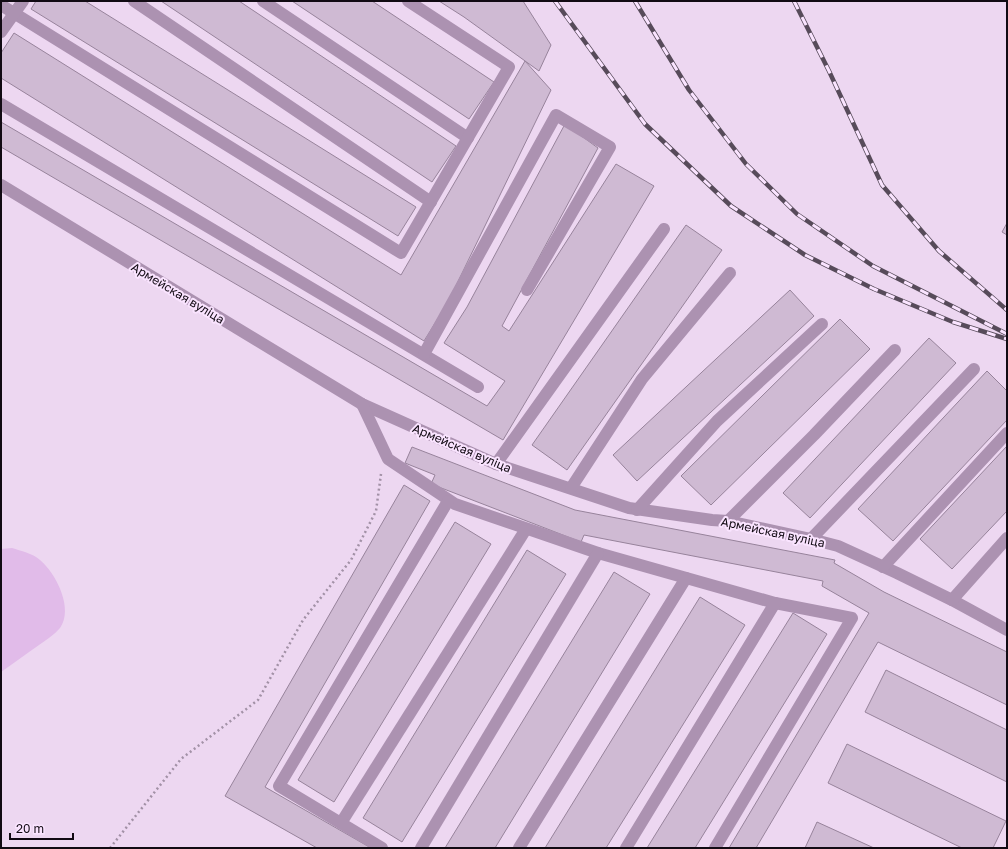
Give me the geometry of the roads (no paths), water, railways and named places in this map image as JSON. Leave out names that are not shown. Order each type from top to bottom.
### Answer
[{"type":"street","points":[[1,32],[23,1]]},
{"type":"street","points":[[134,1],[431,202]]},
{"type":"street","points":[[263,1],[468,138]]},
{"type":"street","points":[[1,6],[401,253],[509,67],[408,1]]},
{"type":"street","points":[[1,104],[478,387]]},
{"type":"street","points":[[424,354],[556,115],[610,148],[527,290]]},
{"type":"street","name":"Армейская вуліца","points":[[1,185],[362,404],[496,464],[637,510],[728,521],[838,546],[952,600],[1007,630]]},
{"type":"street","points":[[496,464],[664,229]]},
{"type":"street","points":[[571,488],[642,379],[730,272]]},
{"type":"street","points":[[637,510],[717,421],[822,324]]},
{"type":"street","points":[[728,521],[814,435],[895,350]]},
{"type":"street","points":[[810,539],[974,369]]},
{"type":"street","points":[[362,404],[388,459],[455,504],[598,553],[775,604],[852,618],[715,848]]},
{"type":"street","points":[[883,567],[1007,433]]},
{"type":"street","points":[[382,848],[279,786],[448,500]]},
{"type":"street","points":[[341,823],[526,529]]},
{"type":"street","points":[[952,600],[1007,538]]},
{"type":"street","points":[[422,848],[598,553]]},
{"type":"street","points":[[519,848],[686,578]]},
{"type":"street","points":[[626,848],[775,604]]},
{"type":"railway","points":[[555,1],[645,124],[731,206],[805,255],[874,289],[953,322],[1007,339]]},
{"type":"railway","points":[[635,1],[689,90],[746,164],[797,214],[873,266],[1007,334]]},
{"type":"railway","points":[[794,1],[829,71],[882,185],[939,251],[1007,310]]}]
